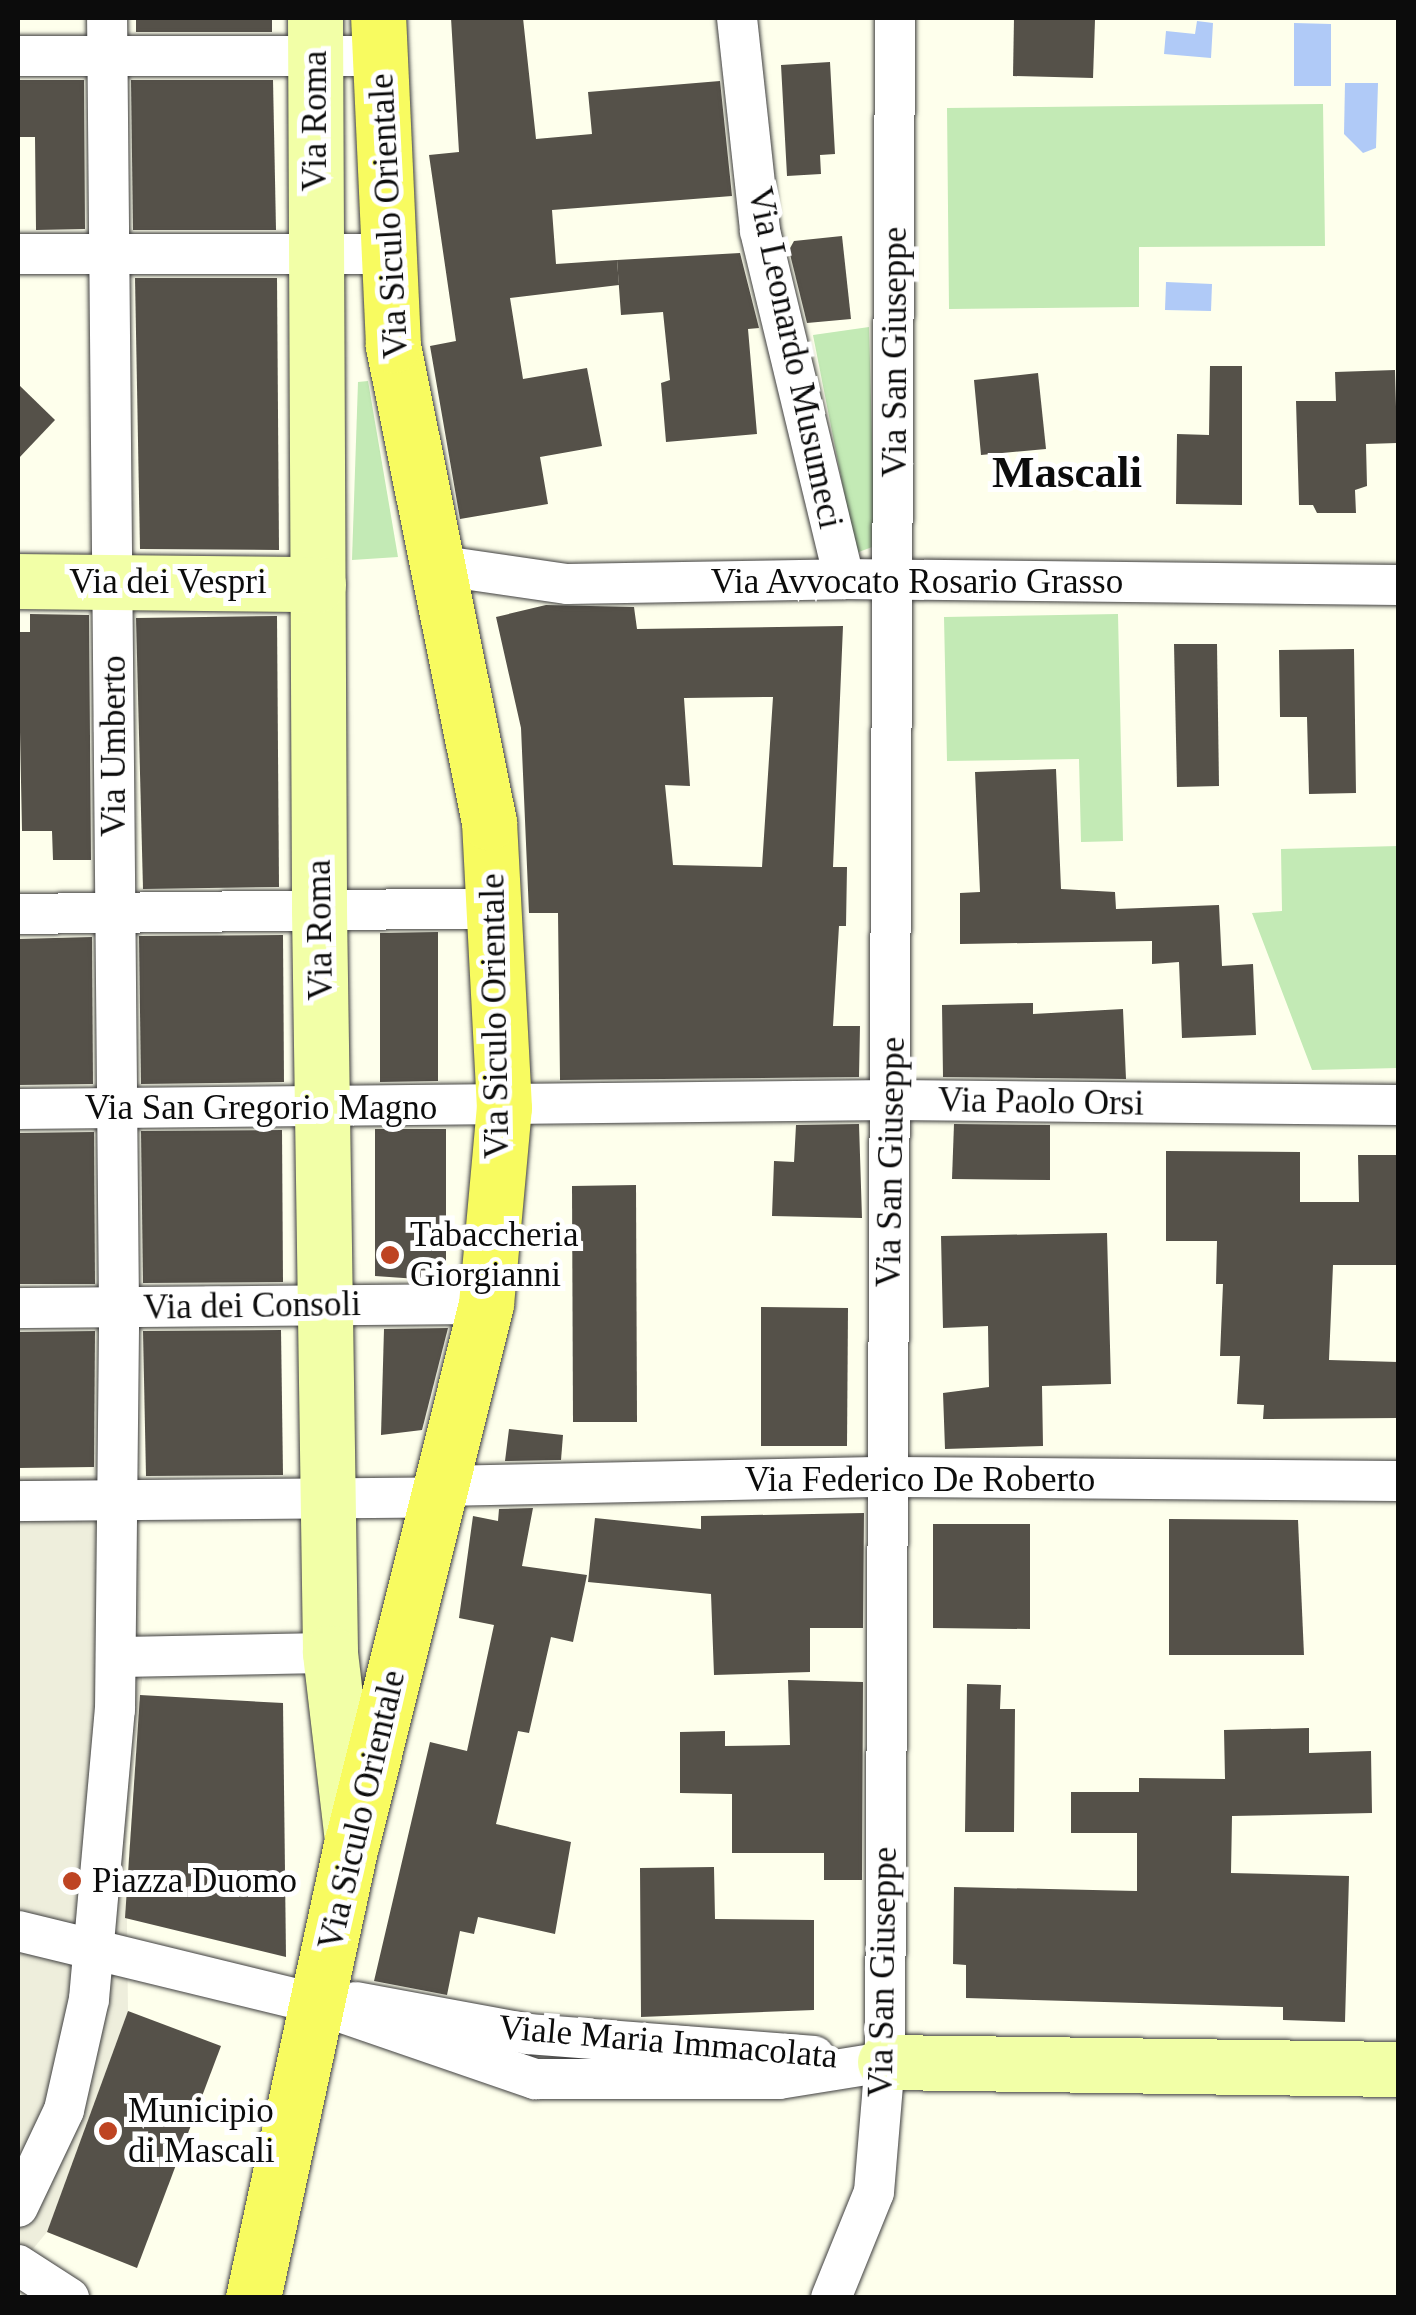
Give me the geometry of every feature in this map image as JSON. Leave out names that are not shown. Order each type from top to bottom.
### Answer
[{"type":"main road","name":"Via Siculo Orientale","points":[[253,2298],[352,1842],[486,1304],[504,1108],[497,908],[489,822],[392,345],[379,37]]},
{"type":"street","name":"Via Leonardo Musumeci","points":[[737,18],[760,231],[844,579]]},
{"type":"street","name":"Via San Giuseppe","points":[[831,2298],[874,2192],[885,2062],[895,18]]},
{"type":"street","points":[[18,56],[108,37],[379,37]]},
{"type":"street","name":"Via Umberto","points":[[18,2206],[64,2110],[110,1954],[129,1657],[119,1308],[108,37]]},
{"type":"street","name":"Via Roma","points":[[315,37],[318,910],[330,1653],[352,1842]]},
{"type":"street","points":[[18,254],[389,254]]},
{"type":"street","name":"Via Avvocato Rosario Grasso","points":[[436,565],[567,584],[844,579],[1398,585]]},
{"type":"street","name":"Via dei Vespri","points":[[18,581],[318,584]]},
{"type":"street","points":[[18,914],[497,908]]},
{"type":"street","name":"Via Paolo Orsi","points":[[504,1108],[892,1100],[1398,1105]]},
{"type":"street","name":"Via San Gregorio Magno","points":[[18,1109],[504,1108]]},
{"type":"street","name":"Via dei Consoli","points":[[18,1308],[486,1304]]},
{"type":"street","name":"Via Federico De Roberto","points":[[18,1501],[126,1492],[329,1499],[440,1491],[887,1477],[1398,1481]]},
{"type":"street","points":[[129,1657],[330,1653]]},
{"type":"street","name":"Viale Maria Immacolata","points":[[18,1931],[317,2004],[535,2080],[780,2080],[885,2062],[1398,2070]]},
{"type":"street","points":[[18,2265],[69,2298]]},
{"type":"green space","points":[[1323,104],[1325,246],[1139,247],[1139,307],[949,309],[947,108]]},
{"type":"green space","points":[[869,327],[875,546],[856,553],[813,335]]},
{"type":"green space","points":[[368,381],[398,557],[352,560],[358,382]]},
{"type":"green space","points":[[1118,614],[1123,841],[1081,842],[1079,759],[947,761],[944,617]]},
{"type":"green space","points":[[1398,846],[1398,1068],[1312,1070],[1252,913],[1282,911],[1281,849]]},
{"type":"shaded area","name":"Piazza Duomo","points":[[139,1475],[142,1680],[126,1844],[128,2011],[47,2232],[18,2267],[18,1476]]},
{"type":"water","points":[[1197,21],[1213,23],[1211,58],[1164,54],[1166,31],[1195,34]]},
{"type":"water","points":[[1294,23],[1331,24],[1331,86],[1294,86]]},
{"type":"water","points":[[1345,83],[1378,83],[1376,148],[1363,153],[1344,134]]},
{"type":"water","points":[[1166,282],[1212,284],[1211,311],[1165,310]]},
{"type":"building","points":[[136,18],[272,18],[272,32],[136,32]]},
{"type":"building","points":[[451,18],[523,18],[536,139],[592,134],[588,92],[720,81],[732,196],[552,210],[556,264],[617,260],[619,285],[510,298],[523,379],[587,368],[602,446],[540,457],[548,504],[460,519],[430,346],[456,341],[429,155],[459,152]]},
{"type":"building","points":[[1014,18],[1095,20],[1093,78],[1013,76]]},
{"type":"building","points":[[830,62],[835,154],[820,155],[821,174],[787,176],[781,65]]},
{"type":"building","points":[[18,80],[84,80],[85,229],[36,230],[35,137],[18,137]]},
{"type":"building","points":[[131,80],[273,80],[276,230],[133,230]]},
{"type":"building","points":[[842,236],[851,319],[807,323],[789,250],[794,241]]},
{"type":"building","points":[[740,253],[759,328],[748,329],[757,434],[666,442],[661,383],[670,380],[663,312],[621,315],[617,260]]},
{"type":"building","points":[[135,278],[277,278],[279,550],[140,549]]},
{"type":"building","points":[[1210,366],[1242,366],[1242,505],[1176,504],[1177,434],[1209,435]]},
{"type":"building","points":[[1395,370],[1397,443],[1366,444],[1367,486],[1355,490],[1356,513],[1317,513],[1313,505],[1299,505],[1296,401],[1336,401],[1335,372]]},
{"type":"building","points":[[1038,373],[1046,449],[981,455],[974,380]]},
{"type":"building","points":[[18,384],[55,420],[18,459]]},
{"type":"building","points":[[546,605],[634,607],[637,629],[843,626],[833,867],[847,867],[846,926],[839,926],[833,1026],[860,1026],[859,1077],[560,1080],[558,913],[529,913],[521,728],[496,617]],"holes":[[[773,697],[762,867],[673,865],[665,785],[690,786],[684,698]]]},
{"type":"building","points":[[30,614],[89,615],[91,860],[53,860],[52,831],[22,831],[18,632],[30,632]]},
{"type":"building","points":[[277,616],[279,887],[143,889],[136,618]]},
{"type":"building","points":[[1174,644],[1217,644],[1219,786],[1177,787]]},
{"type":"building","points":[[1354,649],[1356,793],[1309,794],[1307,717],[1280,717],[1279,650]]},
{"type":"building","points":[[1056,769],[1061,889],[1115,892],[1116,909],[1219,905],[1222,966],[1253,964],[1256,1035],[1182,1038],[1179,962],[1152,964],[1152,941],[960,944],[960,893],[980,892],[975,772]]},
{"type":"building","points":[[438,932],[438,1081],[380,1082],[380,933]]},
{"type":"building","points":[[283,935],[284,1082],[141,1084],[139,936]]},
{"type":"building","points":[[92,937],[93,1084],[18,1085],[18,939]]},
{"type":"building","points":[[1033,1003],[1033,1014],[1123,1009],[1126,1079],[943,1077],[942,1005]]},
{"type":"building","points":[[859,1124],[862,1218],[772,1216],[774,1161],[794,1162],[796,1125]]},
{"type":"building","points":[[954,1124],[1050,1125],[1050,1180],[952,1179]]},
{"type":"building","points":[[375,1129],[446,1129],[446,1281],[375,1276]]},
{"type":"building","points":[[282,1130],[283,1282],[143,1283],[141,1131]]},
{"type":"building","points":[[94,1132],[95,1284],[18,1284],[18,1133]]},
{"type":"building","points":[[1166,1151],[1300,1152],[1300,1202],[1359,1202],[1358,1155],[1398,1155],[1398,1265],[1333,1265],[1329,1360],[1398,1362],[1398,1418],[1263,1419],[1264,1405],[1237,1404],[1240,1356],[1220,1356],[1223,1284],[1216,1284],[1217,1241],[1166,1241]]},
{"type":"building","points":[[636,1185],[637,1422],[573,1422],[572,1186]]},
{"type":"building","points":[[1107,1233],[1111,1384],[1042,1386],[1043,1446],[945,1449],[943,1393],[989,1387],[988,1326],[943,1328],[941,1236]]},
{"type":"building","points":[[761,1307],[848,1308],[847,1446],[761,1446]]},
{"type":"building","points":[[448,1328],[422,1430],[381,1435],[384,1329]]},
{"type":"building","points":[[281,1330],[283,1475],[146,1476],[143,1331]]},
{"type":"building","points":[[95,1331],[94,1467],[18,1468],[18,1332]]},
{"type":"building","points":[[509,1429],[563,1435],[561,1460],[505,1461]]},
{"type":"building","points":[[533,1508],[522,1566],[587,1575],[573,1642],[551,1637],[529,1733],[518,1731],[496,1824],[571,1842],[555,1934],[478,1917],[474,1934],[460,1931],[447,1995],[374,1981],[430,1742],[467,1751],[494,1625],[459,1618],[473,1516],[498,1521],[499,1509]]},
{"type":"building","points":[[864,1513],[863,1628],[810,1628],[810,1672],[714,1675],[711,1594],[588,1582],[595,1518],[701,1529],[701,1516]]},
{"type":"building","points":[[1169,1519],[1298,1520],[1304,1655],[1169,1655]]},
{"type":"building","points":[[933,1524],[1030,1524],[1030,1629],[933,1628]]},
{"type":"building","points":[[788,1680],[863,1682],[862,1880],[824,1880],[824,1853],[732,1853],[732,1794],[680,1793],[680,1732],[725,1731],[725,1746],[790,1745]]},
{"type":"building","points":[[967,1684],[1001,1685],[1000,1709],[1015,1709],[1014,1832],[965,1832]]},
{"type":"building","points":[[140,1695],[283,1703],[286,1957],[125,1918]]},
{"type":"building","points":[[1309,1728],[1309,1753],[1371,1751],[1372,1813],[1232,1816],[1231,1873],[1349,1876],[1345,2022],[1283,2020],[1283,2007],[966,1998],[966,1965],[953,1964],[954,1887],[1137,1891],[1137,1833],[1071,1833],[1071,1792],[1139,1792],[1139,1778],[1225,1779],[1224,1730]]},
{"type":"building","points":[[714,1867],[715,1919],[814,1920],[814,2010],[641,2017],[640,1868]]},
{"type":"building","points":[[128,2011],[221,2046],[137,2268],[47,2232]]},
{"type":"place","name":"Tabaccheria Giorgianni","points":[[390,1255]]},
{"type":"place","name":"Piazza Duomo","points":[[72,1881]]},
{"type":"place","name":"Municipio di Mascali","points":[[108,2131]]},
{"type":"district","name":"Mascali","points":[[1067,473]]}]
